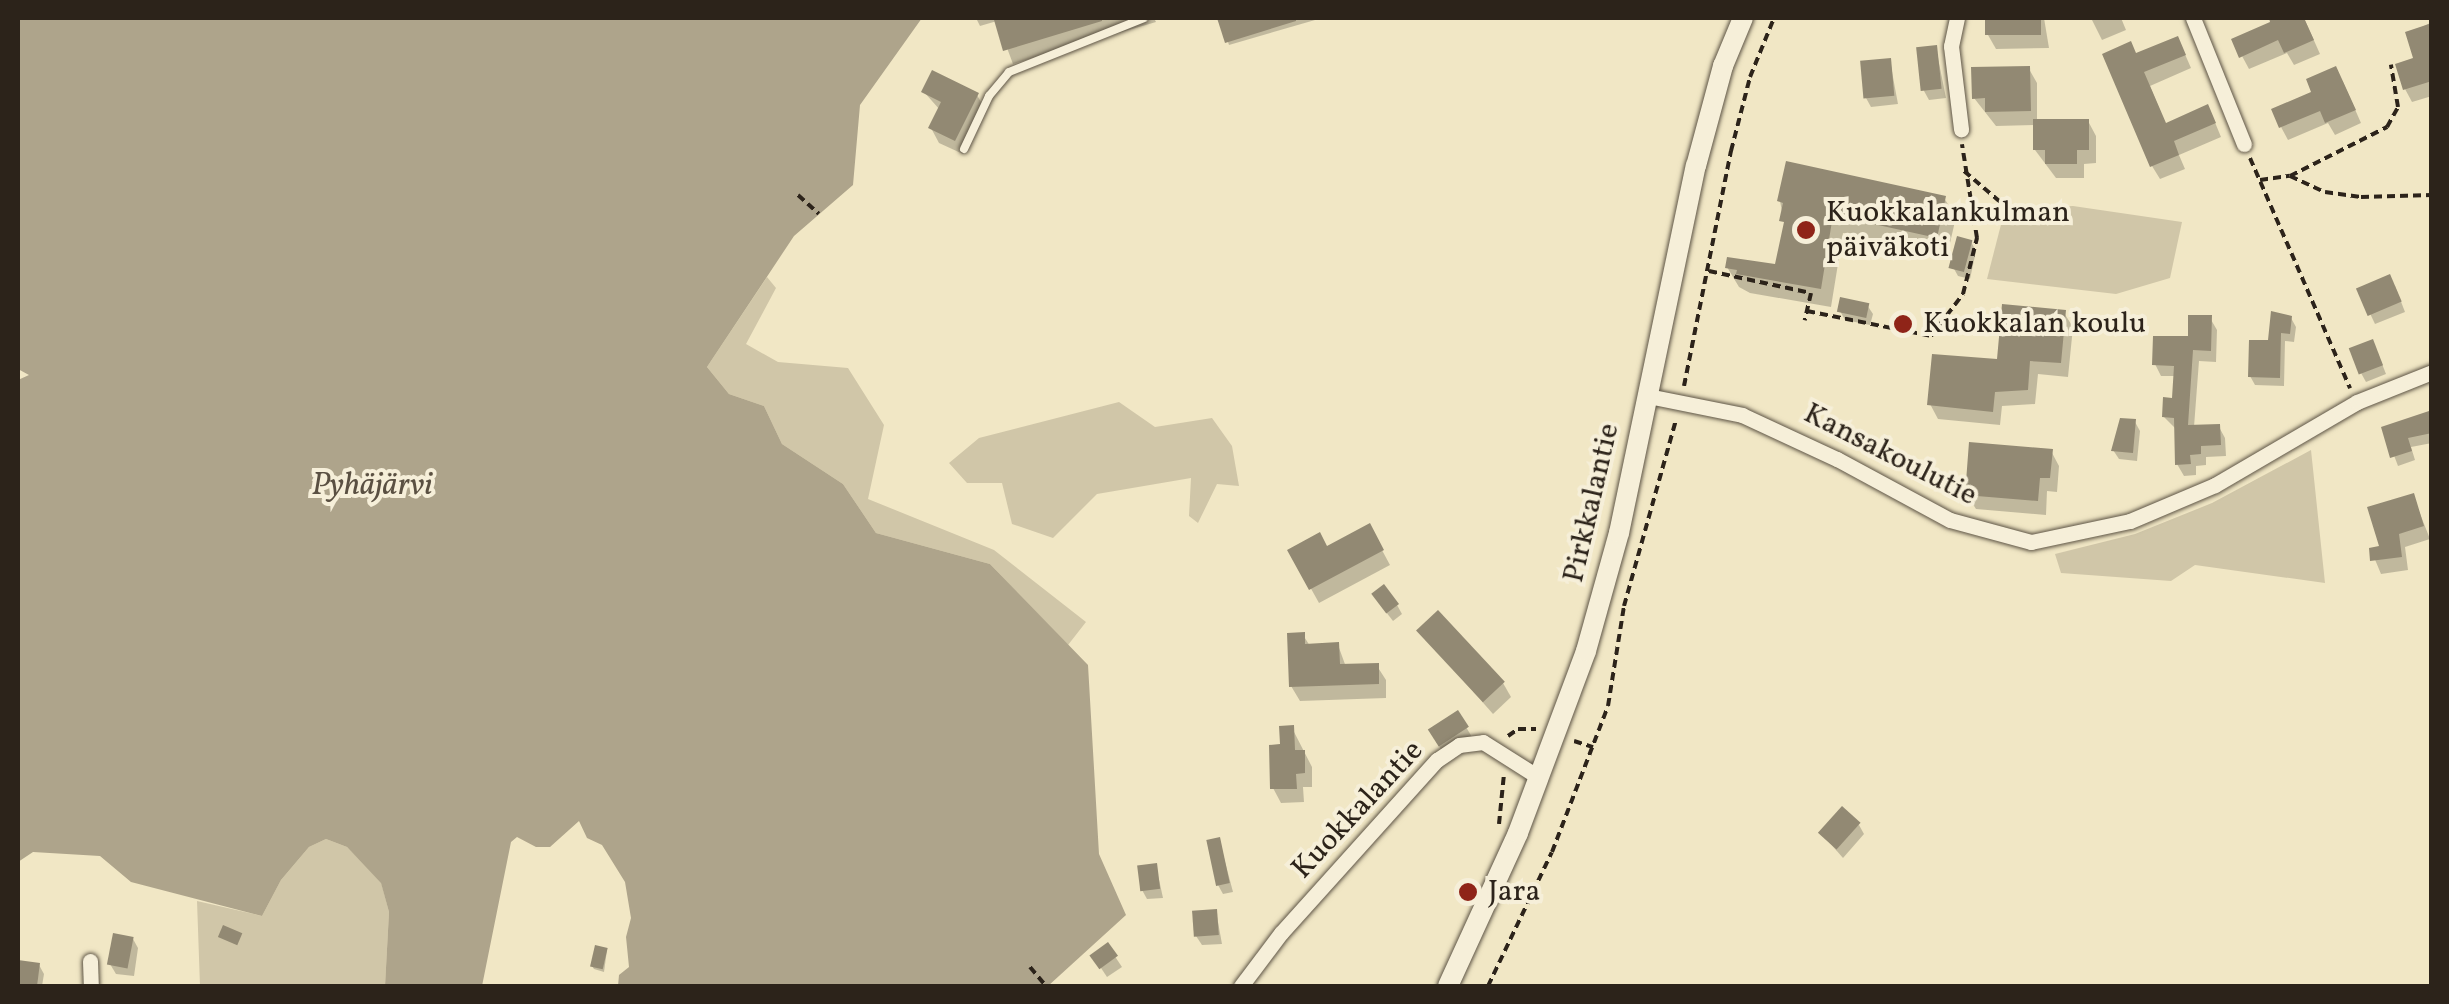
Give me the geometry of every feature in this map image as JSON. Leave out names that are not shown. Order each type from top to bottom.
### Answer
[{"type":"street","points":[[1957,18],[1951,46],[1961,130]]},
{"type":"street","points":[[2193,18],[2244,144]]},
{"type":"street","name":"Pirkkalantie","points":[[1448,986],[1540,778],[1586,651],[1619,533],[1696,166],[1738,21]]},
{"type":"street","name":"Kansakoulutie","points":[[1648,396],[1755,420],[1950,520],[2032,542],[2130,521],[2198,492],[2356,402],[2432,372]]},
{"type":"street","name":"Kuokkalantie","points":[[1241,986],[1281,934],[1438,760],[1471,741],[1483,742],[1540,778]]},
{"type":"street","points":[[90,961],[91,986]]},
{"type":"lane","points":[[964,149],[989,96],[1009,72],[1144,18]]},
{"type":"path","points":[[1488,986],[1552,852],[1608,706],[1624,606],[1664,475],[1740,114],[1774,18]]},
{"type":"path","points":[[2260,180],[2290,176],[2387,127],[2398,107],[2391,65]]},
{"type":"path","points":[[1807,311],[1932,336],[1963,294],[1977,238],[1964,171],[1961,130]]},
{"type":"path","points":[[2244,144],[2356,402]]},
{"type":"path","points":[[1964,171],[2019,218]]},
{"type":"path","points":[[2290,176],[2325,192],[2361,198],[2432,195]]},
{"type":"path","points":[[798,195],[819,214]]},
{"type":"path","points":[[1709,271],[1811,294],[1805,320]]},
{"type":"path","points":[[1499,826],[1504,756]]},
{"type":"path","points":[[1030,966],[1046,986]]},
{"type":"shaded area","points":[[2073,206],[2182,222],[2170,278],[2116,294],[1987,279],[2005,209]]},
{"type":"shaded area","points":[[767,277],[776,288],[746,344],[778,362],[848,368],[884,425],[868,499],[994,550],[1086,622],[1068,645],[990,564],[876,533],[843,484],[782,444],[764,406],[729,394],[707,367]]},
{"type":"shaded area","points":[[1119,402],[1155,427],[1212,418],[1232,446],[1239,486],[1217,484],[1198,523],[1189,516],[1191,478],[1097,494],[1053,538],[1012,524],[1002,483],[967,483],[949,463],[979,438]]},
{"type":"shaded area","points":[[2311,450],[2325,583],[2195,565],[2171,581],[2061,573],[2055,554],[2135,534],[2212,503]]},
{"type":"shaded area","points":[[326,839],[347,847],[381,882],[389,912],[385,986],[200,986],[197,901],[262,916],[281,880],[309,847]]},
{"type":"water","name":"Pyhäjärvi","points":[[18,18],[922,18],[860,105],[853,185],[794,236],[707,367],[729,394],[764,406],[782,444],[843,484],[876,533],[990,564],[1088,665],[1099,854],[1126,915],[1048,986],[618,986],[619,975],[629,967],[626,937],[631,918],[625,882],[602,845],[587,838],[579,821],[550,847],[536,847],[517,837],[511,842],[482,986],[385,986],[389,912],[381,883],[347,847],[326,839],[309,847],[281,880],[262,916],[131,882],[100,856],[33,852],[18,862],[18,380],[29,375],[18,369]]},
{"type":"building","points":[[1217,18],[1296,18],[1296,21],[1225,43]]},
{"type":"building","points":[[1985,18],[2041,18],[2041,35],[1985,35]]},
{"type":"building","points":[[2269,18],[2304,18],[2314,40],[2284,53],[2278,40],[2239,58],[2231,39],[2270,22]]},
{"type":"building","points":[[994,20],[1102,21],[1003,51]]},
{"type":"building","points":[[2432,23],[2432,81],[2403,90],[2395,64],[2413,58],[2405,32]]},
{"type":"building","points":[[2178,36],[2186,55],[2144,72],[2166,123],[2208,104],[2216,123],[2174,141],[2179,155],[2150,167],[2102,54],[2131,41],[2136,53]]},
{"type":"building","points":[[1937,45],[1942,89],[1921,91],[1916,47]]},
{"type":"building","points":[[1891,58],[1894,96],[1863,99],[1860,61]]},
{"type":"building","points":[[2030,66],[2031,111],[1985,112],[1985,98],[1972,99],[1971,67]]},
{"type":"building","points":[[2336,66],[2356,110],[2325,123],[2320,111],[2279,128],[2271,109],[2311,92],[2306,79]]},
{"type":"building","points":[[932,70],[979,93],[955,141],[928,128],[941,102],[921,92]]},
{"type":"building","points":[[2033,119],[2089,119],[2089,150],[2077,150],[2077,164],[2045,164],[2045,150],[2033,150]]},
{"type":"building","name":"Kuokkalankulman päiväkoti","points":[[1786,161],[1946,196],[1937,238],[1833,215],[1821,289],[1736,274],[1737,270],[1725,268],[1727,257],[1775,264],[1784,222],[1779,221],[1783,203],[1777,201]]},
{"type":"building","points":[[1957,236],[1972,240],[1964,272],[1948,268]]},
{"type":"building","points":[[2390,274],[2402,302],[2368,316],[2356,288]]},
{"type":"building","points":[[1840,297],[1869,303],[1866,318],[1837,312]]},
{"type":"building","points":[[2002,304],[2066,310],[2061,363],[2030,361],[2028,390],[1995,392],[1993,412],[1927,405],[1932,354],[1997,359]]},
{"type":"building","points":[[2271,311],[2292,316],[2290,334],[2281,333],[2280,378],[2248,377],[2249,340],[2268,340]]},
{"type":"building","points":[[2188,315],[2212,315],[2211,351],[2193,350],[2188,425],[2220,424],[2221,445],[2201,446],[2201,454],[2190,455],[2191,464],[2175,465],[2174,418],[2162,417],[2163,397],[2172,398],[2174,366],[2152,365],[2153,336],[2188,336]]},
{"type":"building","points":[[2373,339],[2383,365],[2359,374],[2349,348]]},
{"type":"building","points":[[2432,410],[2432,433],[2408,438],[2412,451],[2390,458],[2381,427]]},
{"type":"building","points":[[2120,418],[2136,419],[2133,453],[2111,451]]},
{"type":"building","points":[[1969,442],[2053,449],[2050,478],[2040,478],[2038,501],[1965,495]]},
{"type":"building","points":[[2414,493],[2424,526],[2399,534],[2402,557],[2370,561],[2369,548],[2379,546],[2367,507]]},
{"type":"building","points":[[1370,523],[1384,550],[1309,590],[1287,550],[1320,532],[1327,546]]},
{"type":"building","points":[[1384,584],[1399,604],[1386,614],[1371,594]]},
{"type":"building","points":[[1438,610],[1505,682],[1483,702],[1416,630]]},
{"type":"building","points":[[1305,632],[1305,644],[1339,642],[1340,664],[1379,663],[1379,684],[1289,687],[1287,633]]},
{"type":"building","points":[[1458,710],[1469,727],[1439,746],[1428,730]]},
{"type":"building","points":[[1294,725],[1295,750],[1305,750],[1305,773],[1296,774],[1297,789],[1270,789],[1269,745],[1280,744],[1279,726]]},
{"type":"building","points":[[1842,806],[1861,823],[1836,849],[1818,833]]},
{"type":"building","points":[[1220,837],[1230,883],[1216,886],[1206,840]]},
{"type":"building","points":[[1157,863],[1160,889],[1140,891],[1137,865]]},
{"type":"building","points":[[1217,909],[1219,935],[1194,937],[1192,911]]},
{"type":"building","points":[[223,925],[242,933],[237,945],[218,937]]},
{"type":"building","points":[[113,933],[134,937],[128,968],[107,964]]},
{"type":"building","points":[[1108,942],[1118,956],[1099,969],[1089,956]]},
{"type":"building","points":[[595,945],[608,948],[603,969],[590,966]]},
{"type":"building","points":[[18,960],[40,963],[37,986],[18,986]]},
{"type":"place","name":"Kuokkalankulman päiväkoti","points":[[1806,230]]},
{"type":"place","name":"Kuokkalan koulu","points":[[1903,324]]},
{"type":"place","name":"Jara","points":[[1468,892]]}]
